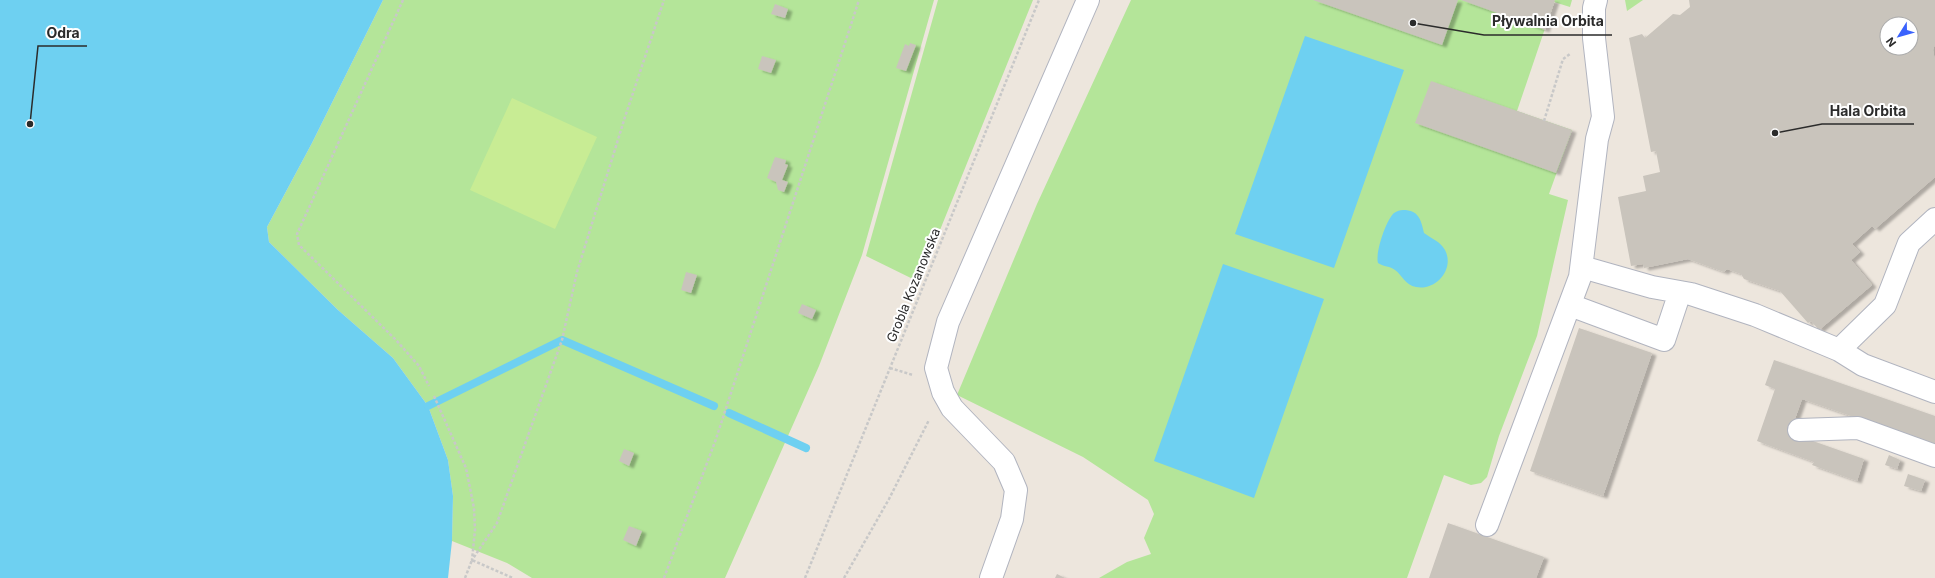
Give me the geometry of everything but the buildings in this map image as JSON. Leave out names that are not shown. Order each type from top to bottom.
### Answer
[{"type":"lane","points":[[991,578],[1012,519],[1016,490],[1004,462],[952,408],[943,392],[936,368],[948,322],[1088,0]]},
{"type":"lane","points":[[1487,525],[1570,306],[1582,268],[1597,139],[1603,117],[1594,38],[1594,8],[1596,0]]},
{"type":"lane","points":[[1839,350],[1885,305],[1909,243],[1935,219]]},
{"type":"lane","points":[[1582,268],[1652,287],[1691,294],[1755,315],[1839,350],[1863,365],[1935,392]]},
{"type":"lane","points":[[1570,306],[1664,340],[1680,292]]},
{"type":"lane","points":[[1799,430],[1858,428],[1935,456]]},
{"type":"path","points":[[403,0],[297,234],[299,245],[396,340],[419,366],[429,386]]},
{"type":"path","points":[[465,578],[472,560],[497,523],[562,340],[578,272],[625,117],[664,0]]},
{"type":"path","points":[[664,578],[716,438],[859,0]]},
{"type":"path","name":"Grobla Kozanowska","points":[[805,578],[1039,0]]},
{"type":"path","points":[[1544,121],[1563,58],[1594,38]]},
{"type":"path","points":[[844,578],[889,499],[943,392]]},
{"type":"path","points":[[434,396],[466,468],[474,515],[472,560]]},
{"type":"path","points":[[472,560],[513,578]]},
{"type":"green space","points":[[383,0],[934,0],[862,255],[819,366],[725,578],[532,578],[507,563],[452,541],[453,496],[448,460],[428,406],[393,358],[338,310],[269,242],[267,227],[312,143]]},
{"type":"green space","points":[[938,0],[1033,0],[919,282],[866,256]]},
{"type":"green space","points":[[1131,0],[1572,0],[1570,7],[1554,2],[1517,111],[1572,130],[1549,194],[1568,200],[1537,336],[1499,436],[1487,477],[1481,483],[1471,485],[1444,475],[1407,578],[1099,578],[1127,562],[1151,554],[1144,538],[1154,514],[1148,500],[1083,457],[957,395],[1037,204]]},
{"type":"green space","points":[[1625,0],[1643,0],[1627,11]]},
{"type":"green space","points":[[512,98],[597,137],[555,229],[470,190]]},
{"type":"water","points":[[0,0],[383,0],[312,143],[267,227],[269,242],[338,310],[393,358],[428,406],[448,460],[453,496],[452,541],[448,578],[0,578]]},
{"type":"water","points":[[1305,36],[1404,70],[1334,268],[1235,234]]},
{"type":"water","points":[[1408,210],[1416,214],[1422,224],[1424,233],[1438,242],[1445,250],[1448,264],[1442,277],[1430,286],[1412,286],[1398,272],[1378,263],[1378,252],[1388,222],[1394,213]]},
{"type":"water","points":[[1223,264],[1324,299],[1254,498],[1154,461]]},
{"type":"waterway","points":[[428,406],[562,340],[714,406]]},
{"type":"waterway","points":[[729,413],[806,448]]},
{"type":"place","name":"Pływalnia Orbita","points":[[1413,23]]},
{"type":"place","name":"Odra","points":[[30,124]]},
{"type":"place","name":"Hala Orbita","points":[[1775,133]]}]
